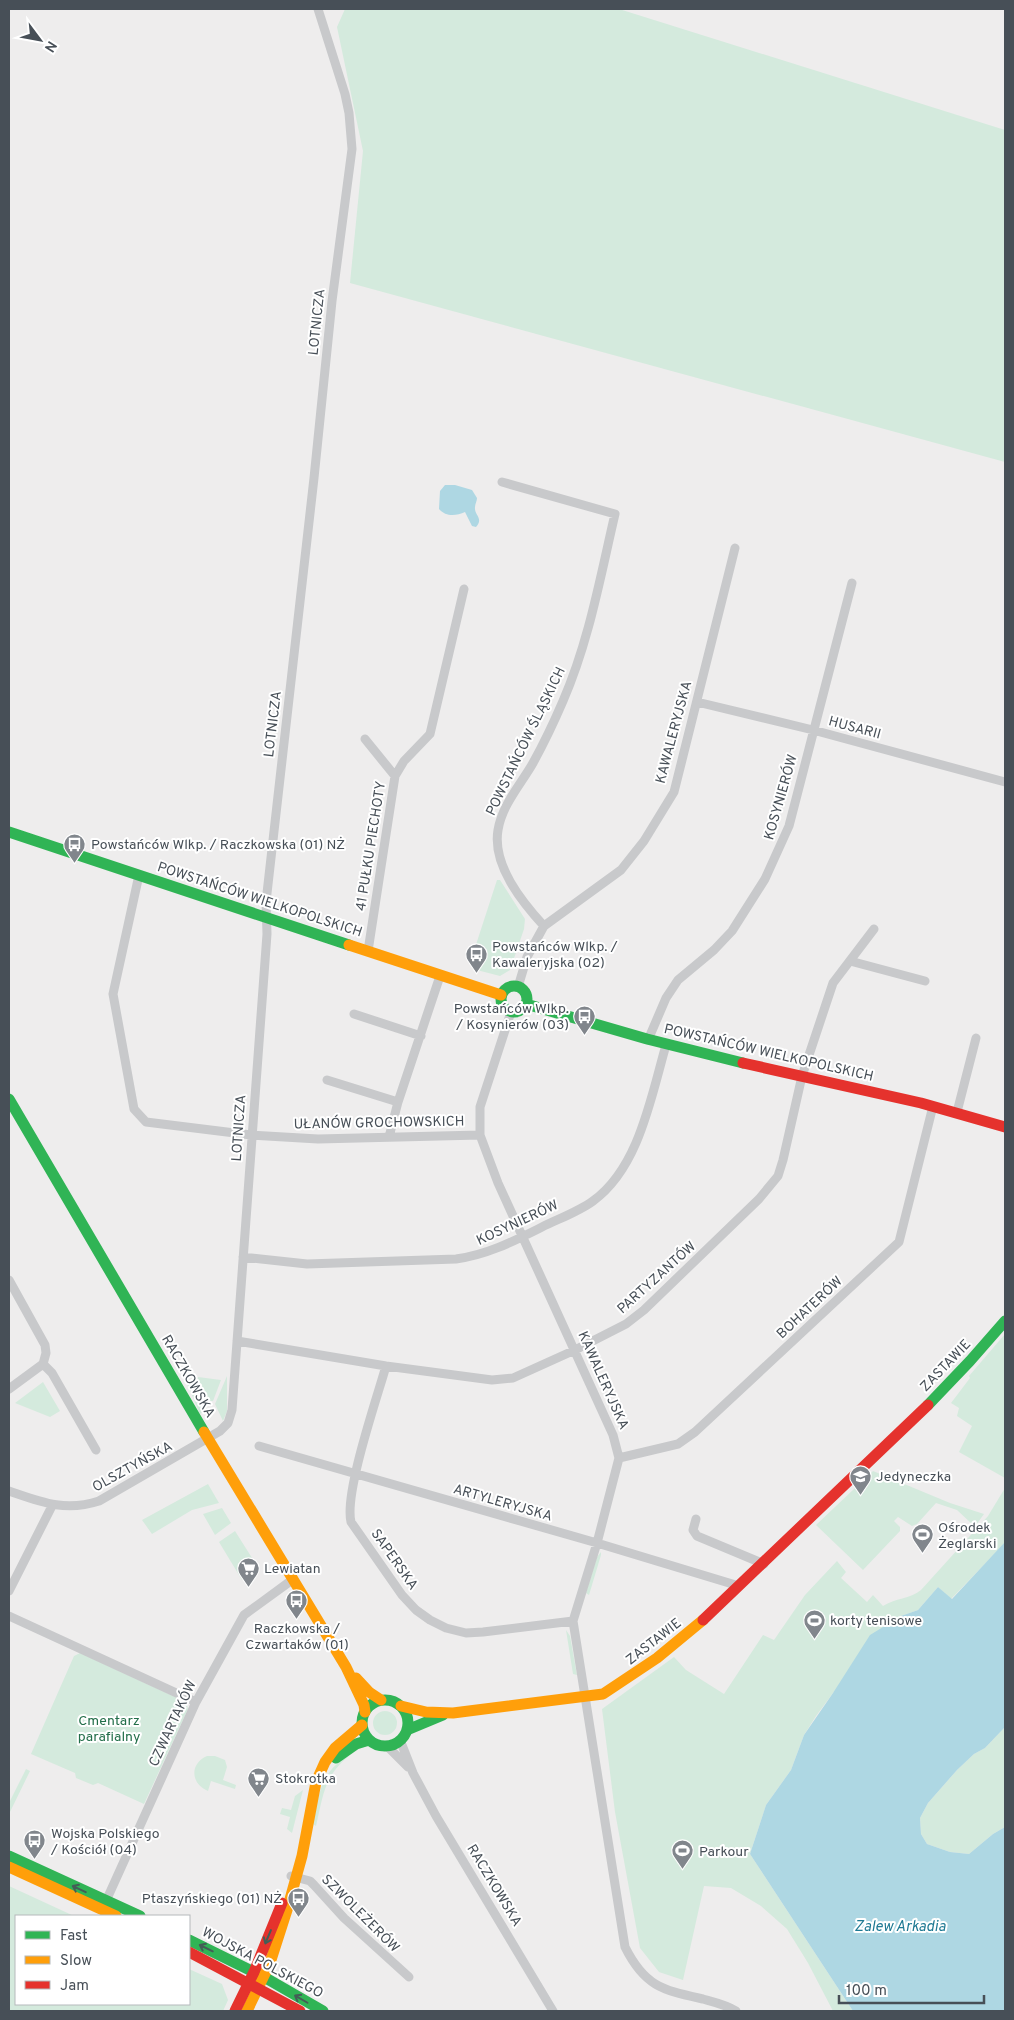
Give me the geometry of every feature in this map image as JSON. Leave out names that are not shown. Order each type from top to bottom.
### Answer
[{"type":"street","name":"LOTNICZA","points":[[208,1438],[220,1431],[228,1423],[230,1417],[268,934],[266,902],[332,302],[352,149],[349,113],[345,94],[318,9]]},
{"type":"street","name":"POWSTAŃCÓW ŚLĄSKICH","points":[[502,482],[615,514],[589,630],[576,668],[563,701],[533,762],[505,809],[498,830],[498,848],[502,866],[533,914],[544,926]]},
{"type":"street","name":"KAWALERYJSKA","points":[[518,986],[526,957],[544,926],[620,870],[644,840],[674,792],[735,548]]},
{"type":"street","name":"KOSYNIERÓW","points":[[648,1040],[666,998],[678,980],[714,950],[732,931],[764,880],[789,826],[852,583]]},
{"type":"street","name":"41 PUŁKU PIECHOTY","points":[[368,951],[395,776],[404,761],[430,734],[464,589]]},
{"type":"street","name":"HUSARII","points":[[697,702],[813,730],[1005,782]]},
{"type":"street","name":"41 PUŁKU PIECHOTY","points":[[365,739],[395,776]]},
{"type":"street","name":"POWSTAŃCÓW WIELKOPOLSKICH","points":[[9,832],[501,995]]},
{"type":"street","name":"UŁANÓW GROCHOWSKICH","points":[[139,875],[113,994],[134,1109],[146,1122],[154,1125],[318,1139],[480,1135]]},
{"type":"street","name":"PARTYZANTÓW","points":[[237,1341],[386,1366],[492,1380],[513,1378],[626,1324],[644,1310],[770,1187],[778,1176],[802,1076],[833,983],[874,929]]},
{"type":"street","points":[[850,961],[925,981]]},
{"type":"street","points":[[389,1137],[398,1102],[440,976]]},
{"type":"street","points":[[518,986],[526,994],[526,1004],[520,1011],[511,1012],[504,1008],[501,995],[507,988],[518,986]]},
{"type":"street","name":"POWSTAŃCÓW WIELKOPOLSKICH","points":[[526,1004],[666,1045],[933,1106],[1005,1127]]},
{"type":"street","name":"KAWALERYJSKA","points":[[511,1012],[480,1107],[480,1135],[498,1183],[613,1435],[619,1458],[597,1542],[573,1621],[586,1696]]},
{"type":"street","points":[[354,1014],[421,1036]]},
{"type":"street","points":[[957,1112],[976,1038]]},
{"type":"street","name":"KOSYNIERÓW","points":[[243,1257],[307,1264],[456,1259],[478,1256],[522,1237],[592,1202],[622,1172],[634,1150],[666,1045]]},
{"type":"street","points":[[327,1080],[398,1102]]},
{"type":"street","name":"RACZKOWSKA","points":[[9,1099],[292,1580],[346,1666],[364,1705],[365,1712]]},
{"type":"street","name":"BOHATERÓW","points":[[619,1458],[678,1444],[695,1432],[899,1242],[933,1106]]},
{"type":"street","points":[[9,1280],[45,1345],[46,1353],[43,1364],[9,1389]]},
{"type":"street","name":"ZASTAWIE","points":[[586,1696],[603,1694],[657,1660],[764,1564],[946,1386],[989,1342],[1005,1321]]},
{"type":"street","points":[[43,1364],[52,1373],[96,1450]]},
{"type":"street","name":"SAPERSKA","points":[[386,1366],[356,1475],[349,1513],[351,1522],[402,1595],[416,1610],[430,1620],[466,1633],[573,1621]]},
{"type":"street","name":"OLSZTYŃSKA","points":[[9,1491],[52,1506],[71,1507],[86,1505],[99,1501],[208,1438]]},
{"type":"street","name":"ARTYLERYJSKA","points":[[259,1446],[597,1542],[739,1586]]},
{"type":"street","points":[[9,1591],[52,1506]]},
{"type":"street","points":[[696,1519],[694,1530],[697,1536],[764,1564]]},
{"type":"street","name":"CZWARTAKÓW","points":[[106,1901],[196,1702],[244,1615],[292,1580]]},
{"type":"street","points":[[9,1616],[196,1702]]},
{"type":"street","name":"RACZKOWSKA","points":[[346,1666],[369,1692],[381,1700]]},
{"type":"street","points":[[448,1713],[422,1723],[387,1746],[381,1746],[369,1740],[364,1733],[362,1725],[365,1712],[369,1706],[381,1700],[395,1702],[410,1710],[448,1713],[586,1696],[625,1947],[639,1970],[656,1985],[668,1990],[712,2001],[736,2011]]},
{"type":"street","points":[[401,1706],[407,1718],[403,1735]]},
{"type":"street","points":[[234,2011],[259,1974],[281,1906],[294,1877],[316,1782],[325,1762],[335,1748],[362,1725]]},
{"type":"street","name":"RACZKOWSKA","points":[[403,1735],[413,1773],[436,1816],[553,2011]]},
{"type":"street","points":[[320,1774],[342,1753],[356,1744],[369,1740]]},
{"type":"street","name":"RACZKOWSKA","points":[[387,1746],[413,1773]]},
{"type":"street","points":[[9,1856],[138,1915]]},
{"type":"street","points":[[9,1867],[114,1915]]},
{"type":"street","name":"SZWOLEŻERÓW","points":[[294,1877],[310,1881],[344,1918],[408,1977]]},
{"type":"street","name":"WOJSKA POLSKIEGO","points":[[190,1940],[259,1974],[323,2011]]},
{"type":"street","name":"WOJSKA POLSKIEGO","points":[[190,1953],[300,2011]]},
{"type":"street","points":[[247,2011],[253,1985]]},
{"type":"green space","points":[[345,9],[619,9],[1005,130],[1005,462],[350,283],[363,151],[337,27]]},
{"type":"green space","points":[[497,880],[500,880],[525,919],[524,929],[510,970],[500,976],[473,969],[471,960]]},
{"type":"green space","points":[[1005,1334],[1005,1478],[959,1452],[972,1426],[957,1416],[959,1408],[951,1403],[970,1378],[969,1376]]},
{"type":"green space","points":[[227,1376],[227,1411],[223,1421],[215,1404]]},
{"type":"green space","points":[[198,1377],[221,1380],[213,1401],[209,1401],[196,1379]]},
{"type":"green space","points":[[188,1378],[207,1409],[200,1414],[185,1379]]},
{"type":"green space","points":[[43,1382],[60,1411],[50,1417],[15,1403]]},
{"type":"green space","points":[[873,1471],[950,1503],[984,1514],[976,1525],[973,1525],[957,1510],[936,1503],[917,1524],[912,1526],[898,1517],[894,1521],[900,1527],[900,1531],[863,1570],[816,1525]]},
{"type":"green space","points":[[208,1484],[219,1503],[192,1510],[152,1534],[142,1520]]},
{"type":"green space","points":[[1005,1488],[1004,1544],[951,1599],[938,1587],[918,1610],[901,1616],[833,1693],[804,1735],[791,1770],[766,1805],[750,1854],[853,2011],[833,2011],[808,1963],[787,1929],[761,1906],[731,1888],[704,1886],[683,1980],[659,1972],[640,1948],[615,1812],[602,1709],[674,1657],[686,1670],[724,1694],[763,1635],[774,1640],[805,1595],[837,1561],[846,1572],[841,1578],[867,1602],[873,1595],[883,1606],[917,1593],[988,1516]]},
{"type":"green space","points":[[222,1508],[231,1523],[215,1535],[203,1514]]},
{"type":"green space","points":[[235,1531],[259,1569],[242,1580],[219,1542]]},
{"type":"green space","points":[[601,1552],[589,1595],[586,1593],[597,1557]]},
{"type":"green space","points":[[566,1630],[570,1636],[577,1675],[573,1674]]},
{"type":"green space","name":"Cmentarz parafialny","points":[[80,1653],[186,1702],[188,1709],[144,1804],[98,1783],[93,1785],[76,1778],[75,1773],[31,1754],[74,1656]]},
{"type":"green space","points":[[385,1711],[394,1714],[397,1723],[394,1732],[385,1735],[376,1732],[373,1723],[376,1714]]},
{"type":"green space","points":[[1005,1727],[1005,1827],[993,1834],[969,1854],[950,1852],[927,1844],[921,1834],[920,1818],[928,1803],[957,1770],[974,1754],[985,1748]]},
{"type":"green space","points":[[207,1756],[215,1756],[225,1760],[227,1767],[223,1780],[236,1785],[235,1789],[211,1781],[208,1791],[198,1784],[194,1774],[195,1769],[197,1764]]},
{"type":"green space","points":[[349,1756],[329,1779],[316,1826],[313,1824],[317,1803],[326,1776],[339,1762]]},
{"type":"green space","points":[[26,1769],[30,1771],[10,1812],[9,1803]]},
{"type":"green space","points":[[303,1790],[292,1833],[287,1829],[290,1817],[280,1814],[282,1808],[291,1810],[295,1796]]},
{"type":"green space","points":[[9,1886],[72,1915],[15,1915],[15,2005],[190,2005],[190,1969],[222,1984],[228,2000],[223,2011],[9,2011]]},
{"type":"water","points":[[445,485],[455,485],[472,490],[477,498],[475,510],[479,521],[476,527],[472,526],[465,512],[451,515],[439,509],[440,491]]},
{"type":"water","name":"Zalew Arkadia","points":[[1005,1542],[1005,1727],[985,1748],[974,1754],[957,1770],[928,1803],[920,1818],[921,1834],[927,1844],[950,1852],[969,1854],[993,1834],[1005,1827],[1005,2011],[853,2011],[750,1854],[766,1805],[791,1770],[804,1735],[870,1635],[901,1616],[918,1610],[938,1587],[952,1599]]},
{"type":"traffic: fast","points":[[9,832],[349,945]]},
{"type":"traffic: fast","points":[[514,986],[523,990],[527,999],[523,1008],[514,1012],[505,1008],[501,999],[505,990],[514,986]]},
{"type":"traffic: fast","points":[[526,1004],[647,1039],[743,1063]]},
{"type":"traffic: fast","points":[[9,1099],[204,1432]]},
{"type":"traffic: fast","points":[[928,1405],[1005,1321]]},
{"type":"traffic: fast","points":[[385,1700],[398,1704],[404,1710],[408,1723],[404,1736],[398,1742],[385,1746],[372,1742],[366,1736],[362,1723],[366,1710],[372,1704],[385,1700]]},
{"type":"traffic: fast","points":[[407,1730],[443,1715]]},
{"type":"traffic: fast","points":[[336,1758],[356,1744],[369,1740]]},
{"type":"traffic: fast","points":[[9,1856],[138,1915]]},
{"type":"traffic: fast","points":[[190,1940],[264,1977],[323,2011]]},
{"type":"traffic: slow","points":[[349,945],[501,995]]},
{"type":"traffic: slow","points":[[204,1432],[346,1667],[364,1705],[365,1712]]},
{"type":"traffic: slow","points":[[401,1706],[426,1712],[453,1713],[603,1694],[657,1658],[703,1620]]},
{"type":"traffic: slow","points":[[356,1678],[369,1692],[381,1700]]},
{"type":"traffic: slow","points":[[247,2011],[270,1963],[287,1910],[302,1856],[316,1782],[325,1762],[335,1748],[362,1725]]},
{"type":"traffic: slow","points":[[9,1867],[114,1915]]},
{"type":"traffic: jam","points":[[743,1063],[921,1103],[1005,1127]]},
{"type":"traffic: jam","points":[[703,1620],[928,1405]]},
{"type":"traffic: jam","points":[[235,2011],[254,1972],[282,1903]]},
{"type":"traffic: jam","points":[[190,1953],[300,2011]]},
{"type":"place","name":"Powstańców Wlkp. / Raczkowska (01) NŻ","points":[[75,863]]},
{"type":"place","name":"Powstańców Wlkp. / Kawaleryjska (02)","points":[[476,973]]},
{"type":"place","name":"Powstańców Wlkp. / Kosynierów (03)","points":[[585,1035]]},
{"type":"place","name":"Jedyneczka","points":[[860,1495]]},
{"type":"place","name":"Ośrodek Żeglarski","points":[[922,1554]]},
{"type":"place","name":"Lewiatan","points":[[248,1587]]},
{"type":"place","name":"Raczkowska / Czwartaków (01)","points":[[297,1619]]},
{"type":"place","name":"korty tenisowe","points":[[814,1639]]},
{"type":"place","name":"Stokrotka","points":[[259,1797]]},
{"type":"place","name":"Wojska Polskiego / Kościół (04)","points":[[35,1860]]},
{"type":"place","name":"Parkour","points":[[683,1870]]},
{"type":"place","name":"Ptaszyńskiego (01) NŻ","points":[[298,1917]]}]
